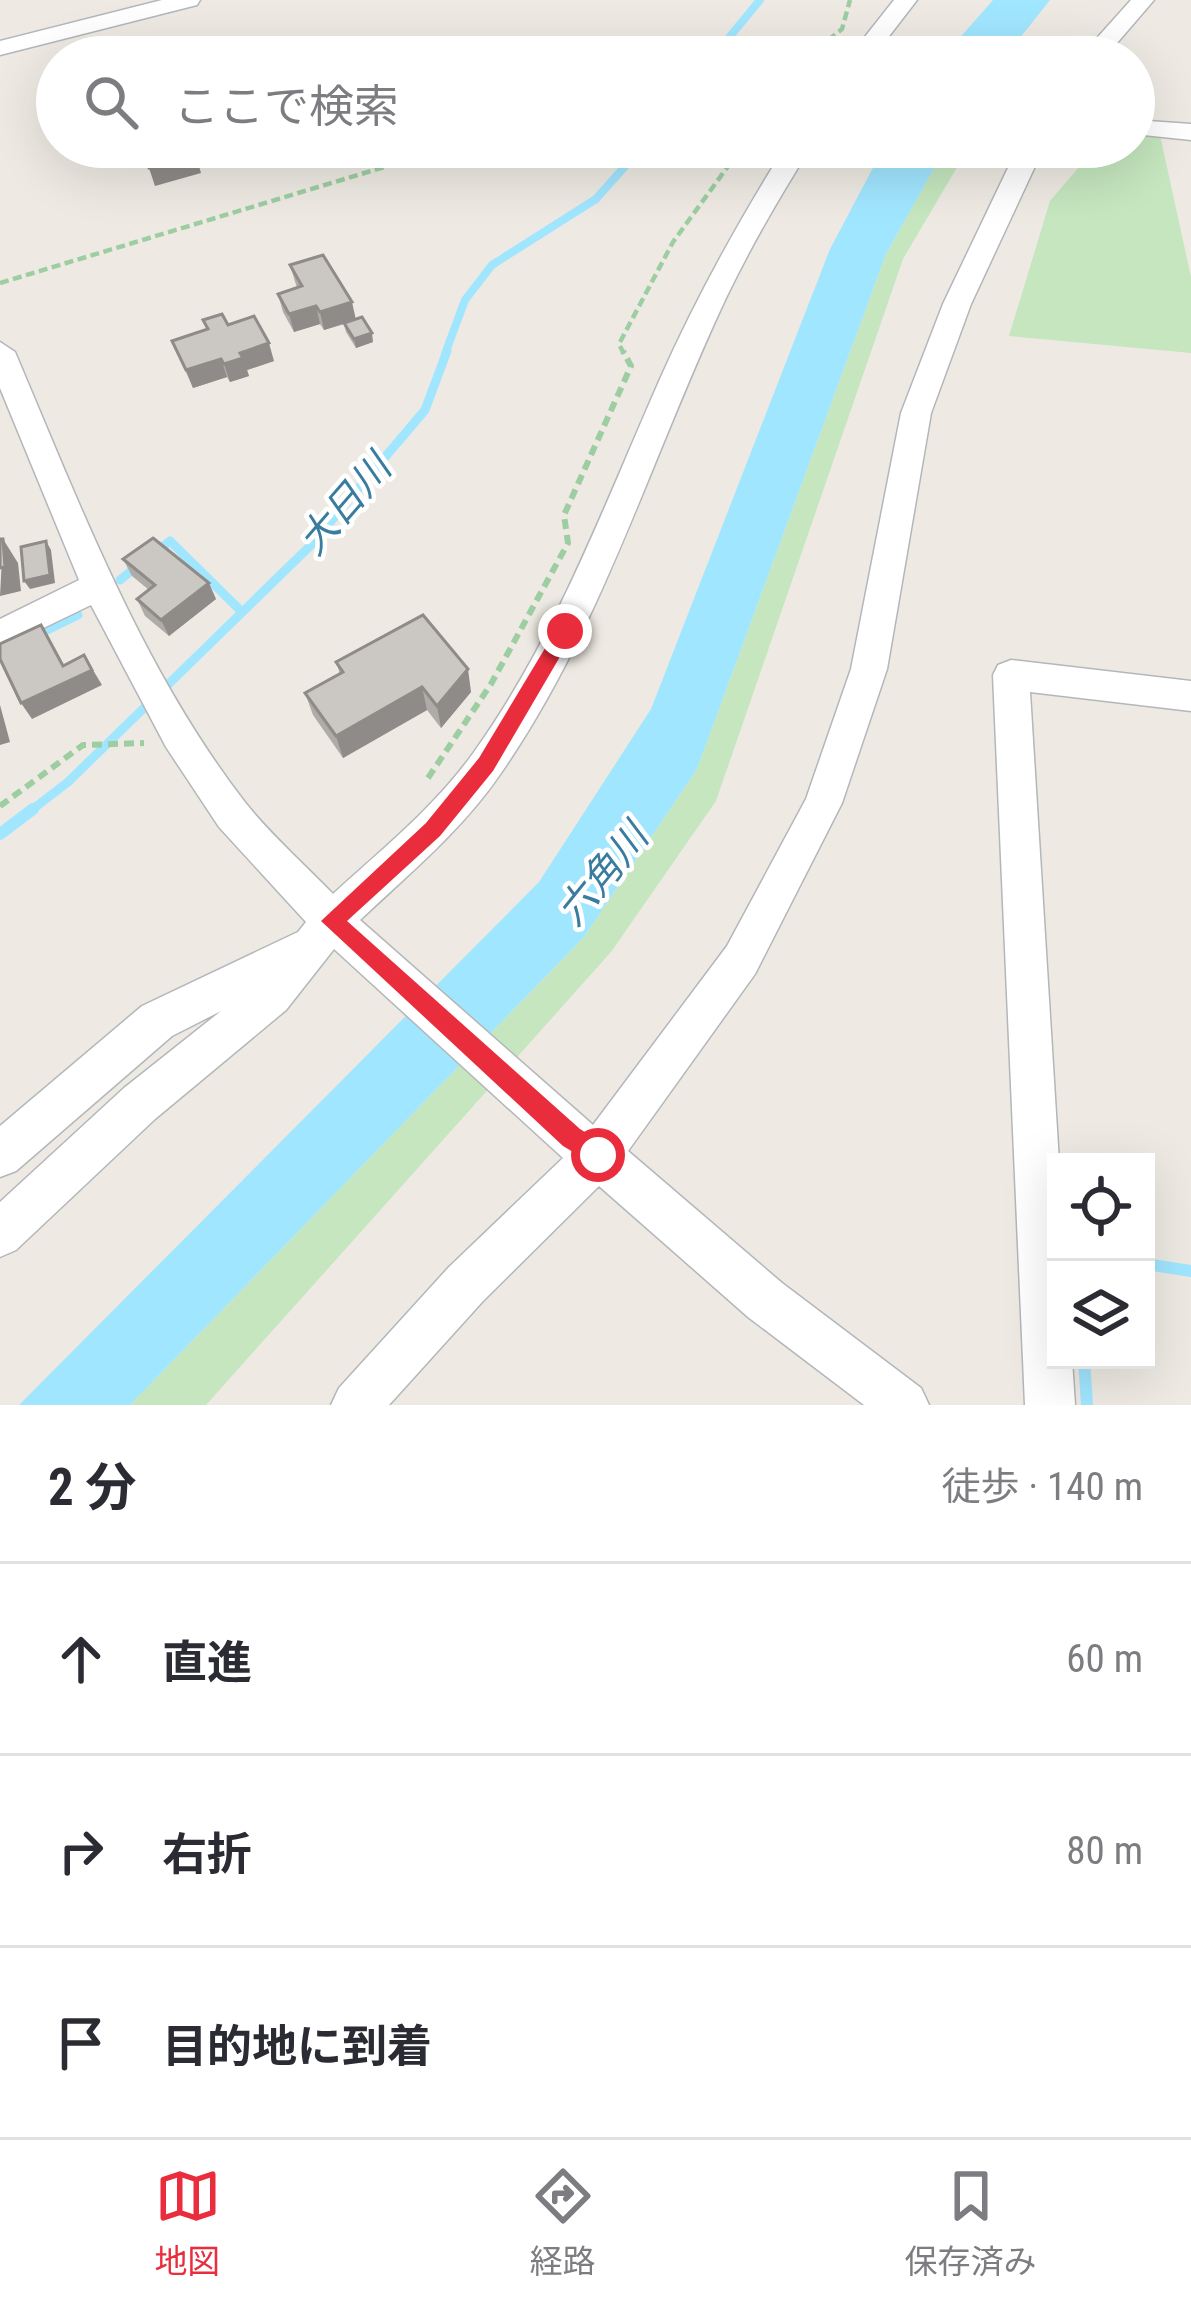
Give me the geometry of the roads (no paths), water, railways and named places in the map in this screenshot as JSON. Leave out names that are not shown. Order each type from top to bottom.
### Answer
[{"type":"street","points":[[47,36],[189,0]]},
{"type":"street","points":[[878,36],[906,0]]},
{"type":"street","points":[[1111,36],[1143,0]]},
{"type":"street","points":[[0,48],[36,39]]},
{"type":"street","points":[[1155,129],[1191,132]]},
{"type":"street","points":[[0,1234],[159,1086],[287,980],[433,829],[512,725],[613,535],[710,299],[784,168]]},
{"type":"street","points":[[356,1405],[466,1284],[742,960],[823,803],[869,669],[916,413],[957,304],[1021,168]]},
{"type":"street","points":[[0,352],[98,586],[165,709],[232,815],[331,933],[765,1300],[904,1405]]},
{"type":"street","points":[[0,635],[98,586]]},
{"type":"street","points":[[1050,1405],[1011,676],[1191,696]]},
{"type":"street","points":[[0,1155],[157,1021],[331,933]]},
{"type":"water","points":[[993,0],[1050,0],[1022,36],[961,36]]},
{"type":"water","name":"六角川","points":[[873,168],[934,168],[886,254],[697,769],[584,937],[130,1405],[19,1405],[539,882],[651,709],[830,249]]},
{"type":"waterway","name":"大日川","points":[[730,36],[760,0]]},
{"type":"waterway","name":"大日川","points":[[445,354],[465,300],[492,265],[596,199],[623,168]]},
{"type":"waterway","name":"大日川","points":[[29,812],[68,782],[309,547],[425,410],[447,351]]},
{"type":"waterway","points":[[156,552],[170,541],[242,612]]},
{"type":"waterway","points":[[120,580],[141,563]]},
{"type":"waterway","points":[[35,636],[78,615]]},
{"type":"waterway","name":"大日川","points":[[0,834],[33,809]]},
{"type":"waterway","points":[[1155,1265],[1191,1271]]},
{"type":"waterway","points":[[1085,1369],[1087,1405]]}]
